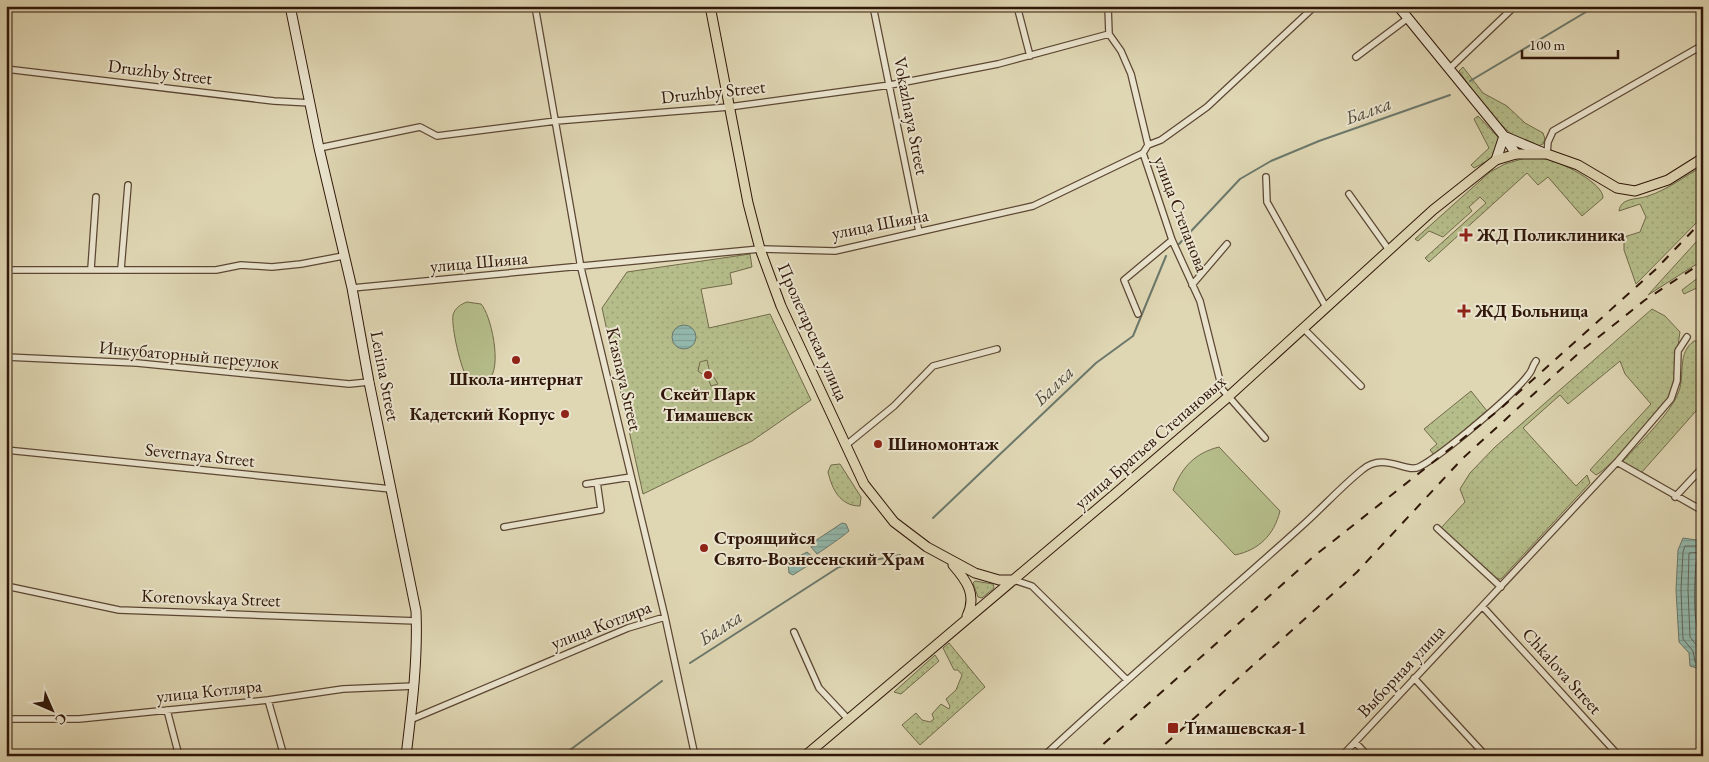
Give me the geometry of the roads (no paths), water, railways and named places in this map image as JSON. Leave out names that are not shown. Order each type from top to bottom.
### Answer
[{"type":"main road","name":"Lenina Street","points":[[290,6],[319,148],[352,288],[417,621],[415,686],[406,756]]},
{"type":"main road","name":"Пролетарская улица","points":[[710,6],[729,107],[760,249],[781,306],[864,484],[902,530],[948,560],[964,569],[990,578],[1014,580]]},
{"type":"main road","points":[[1398,6],[1450,68],[1516,154]]},
{"type":"main road","points":[[1504,136],[1578,165],[1617,188],[1635,191],[1668,180],[1703,158]]},
{"type":"main road","points":[[1496,160],[1504,136]]},
{"type":"main road","name":"улица Братьев Степановых","points":[[805,756],[1228,397],[1434,210],[1496,160],[1516,154],[1546,153]]},
{"type":"main road","points":[[948,560],[965,579],[971,591],[971,607],[966,618]]},
{"type":"street","name":"Krasnaya Street","points":[[535,6],[581,268],[665,617],[695,756]]},
{"type":"street","name":"Vokazlnaya Street","points":[[873,6],[919,232]]},
{"type":"street","points":[[1017,6],[1030,56]]},
{"type":"street","name":"улица Степанова","points":[[1108,6],[1110,34],[1121,51],[1131,74],[1148,145]]},
{"type":"street","points":[[1143,153],[1148,145],[1161,140],[1207,107],[1315,6]]},
{"type":"street","points":[[1450,68],[1515,6]]},
{"type":"street","points":[[1356,57],[1408,18]]},
{"type":"street","name":"Druzhby Street","points":[[319,148],[420,127],[437,136],[556,121],[729,107],[890,85],[998,64],[1110,34]]},
{"type":"street","points":[[1546,153],[1553,131],[1703,45]]},
{"type":"street","name":"Druzhby Street","points":[[6,68],[311,104]]},
{"type":"street","name":"улица Степанова","points":[[1143,153],[1172,240],[1200,301],[1222,389],[1265,438]]},
{"type":"street","name":"улица Шияна","points":[[352,288],[581,268],[760,249],[835,251],[1033,206],[1143,153]]},
{"type":"street","points":[[1266,177],[1267,202],[1326,307]]},
{"type":"street","points":[[121,269],[128,185]]},
{"type":"street","points":[[1349,194],[1389,250]]},
{"type":"street","points":[[91,269],[96,197]]},
{"type":"street","points":[[1138,314],[1124,280],[1172,240]]},
{"type":"street","name":"улица Степанова","points":[[1192,285],[1228,244]]},
{"type":"street","points":[[6,270],[216,270],[241,265],[272,267],[343,256]]},
{"type":"street","points":[[1303,328],[1361,386]]},
{"type":"street","name":"Выборная улица","points":[[1342,756],[1617,462],[1671,399],[1677,381],[1678,351],[1687,337]]},
{"type":"street","points":[[845,446],[894,406],[933,366],[998,349]]},
{"type":"street","name":"Инкубаторный переулок","points":[[6,356],[137,364],[349,384],[369,382]]},
{"type":"street","points":[[1044,756],[1126,679],[1162,650],[1363,469],[1377,462],[1400,464],[1411,469],[1419,467],[1455,442],[1507,396],[1530,372],[1536,361]]},
{"type":"street","name":"Severnaya Street","points":[[6,450],[392,489]]},
{"type":"street","points":[[1617,462],[1703,512]]},
{"type":"street","points":[[1675,497],[1703,467]]},
{"type":"street","points":[[586,484],[631,477]]},
{"type":"street","points":[[504,527],[601,510],[598,482]]},
{"type":"street","points":[[1437,528],[1501,587]]},
{"type":"street","points":[[1014,580],[1032,586],[1126,679]]},
{"type":"street","name":"Korenovskaya Street","points":[[6,586],[120,610],[417,621]]},
{"type":"street","name":"Chkalova Street","points":[[1482,607],[1619,756]]},
{"type":"street","name":"улица Котляра","points":[[410,720],[620,631],[665,617]]},
{"type":"street","points":[[794,632],[818,688],[848,719]]},
{"type":"street","points":[[1414,678],[1486,756]]},
{"type":"street","name":"улица Котляра","points":[[6,719],[79,719],[268,700],[343,689],[415,686]]},
{"type":"street","points":[[268,700],[284,756]]},
{"type":"street","points":[[167,710],[179,756]]},
{"type":"street","points":[[1355,742],[1368,756]]},
{"type":"water","points":[[684,325],[689,326],[695,332],[695,342],[689,348],[684,349],[679,348],[673,342],[672,337],[673,332],[679,326]]},
{"type":"water","points":[[842,523],[846,524],[849,531],[817,554],[811,547],[812,543]]},
{"type":"water","points":[[1683,538],[1703,541],[1703,670],[1690,666],[1689,653],[1679,642],[1676,590],[1678,550]]},
{"type":"water","points":[[807,552],[815,561],[793,575],[789,573],[788,561],[793,567],[795,566],[796,558]]},
{"type":"waterway","name":"Балка","points":[[1470,81],[1596,6]]},
{"type":"waterway","name":"Балка","points":[[1179,244],[1240,179],[1271,161],[1319,141],[1450,95]]},
{"type":"waterway","name":"Балка","points":[[933,518],[1096,363],[1133,336],[1166,256]]},
{"type":"waterway","name":"Балка","points":[[690,663],[839,567],[900,555]]},
{"type":"waterway","name":"Балка","points":[[562,756],[662,681]]},
{"type":"railway","points":[[1090,756],[1313,557],[1499,410],[1655,270],[1703,220]]},
{"type":"railway","points":[[1152,756],[1357,572],[1463,458],[1581,351],[1645,300],[1703,262]]},
{"type":"place","name":"ЖД Поликлиника","points":[[1466,235]]},
{"type":"place","name":"ЖД Больница","points":[[1464,311]]},
{"type":"place","name":"Школа-интернат","points":[[516,360]]},
{"type":"place","name":"Скейт Парк Тимашевск","points":[[708,375]]},
{"type":"place","name":"Кадетский Корпус","points":[[565,414]]},
{"type":"place","name":"Шиномонтаж","points":[[878,444]]},
{"type":"place","name":"Строящийся Свято-Вознесенский Храм","points":[[704,548]]},
{"type":"place","name":"Тимашевская-1","points":[[1173,728]]}]
